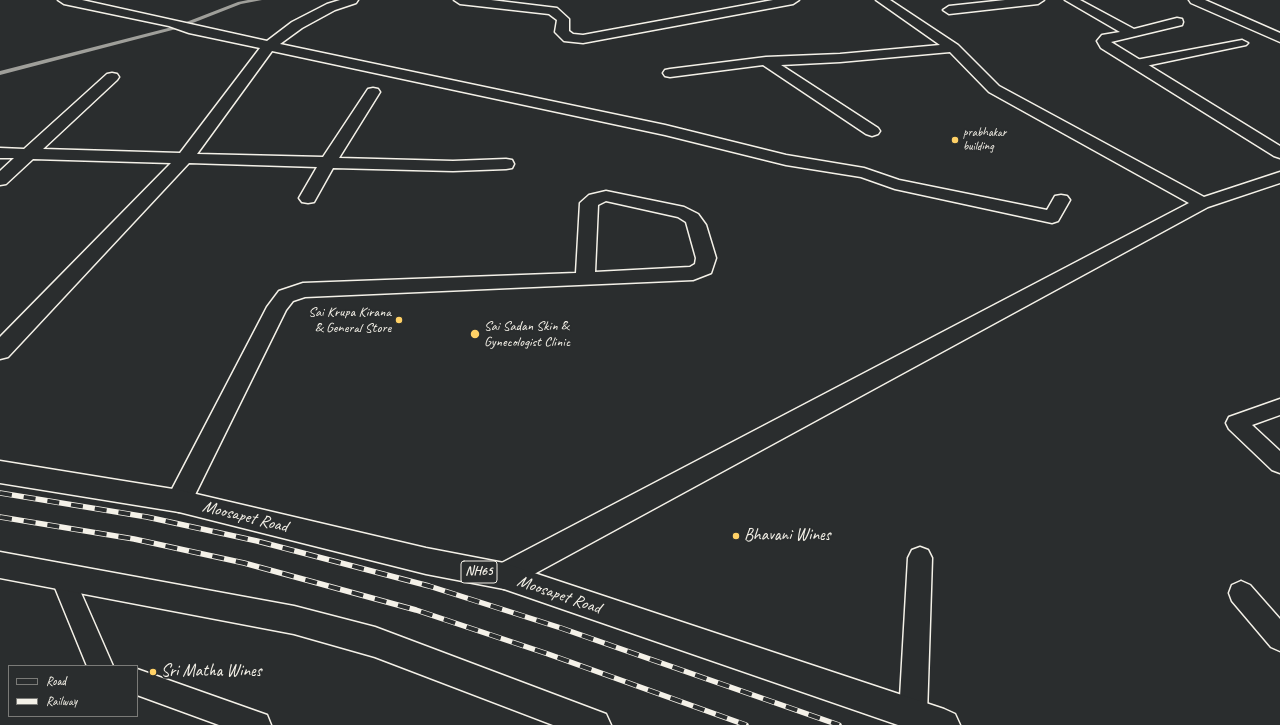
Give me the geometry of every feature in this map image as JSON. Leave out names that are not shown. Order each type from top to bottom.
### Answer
[{"type":"main road","points":[[64,0],[172,23],[189,29],[665,130],[786,160],[864,173],[895,184],[1052,217],[1061,200]]},
{"type":"main road","points":[[0,351],[185,158],[269,46],[297,25],[331,7],[352,0]]},
{"type":"main road","points":[[460,0],[553,11],[563,19],[562,32],[570,38],[583,39],[793,0]]},
{"type":"main road","points":[[882,0],[953,48],[994,89],[1202,203]]},
{"type":"main road","points":[[949,10],[1038,0]]},
{"type":"main road","points":[[1071,0],[1132,33]]},
{"type":"main road","points":[[1195,0],[1280,38]]},
{"type":"main road","points":[[1177,22],[1107,38],[1104,41],[1106,45],[1280,154]]},
{"type":"main road","points":[[670,73],[766,61],[840,58],[953,48]]},
{"type":"main road","points":[[766,61],[872,131]]},
{"type":"main road","points":[[0,180],[112,77]]},
{"type":"main road","points":[[308,198],[328,162],[373,92]]},
{"type":"main road","points":[[0,153],[453,166],[506,164]]},
{"type":"main road","points":[[504,576],[1202,203],[1280,178]]},
{"type":"main road","points":[[178,500],[277,307],[286,296],[303,290],[585,279],[693,273],[704,268],[706,258],[697,225],[692,218],[684,213],[606,196],[595,199],[588,203],[585,279]]},
{"type":"main road","name":"Moosapet Road","points":[[0,472],[178,500],[426,561],[504,576],[944,725]]},
{"type":"main road","points":[[0,565],[294,620],[374,642],[595,725]]},
{"type":"lane","points":[[1136,64],[1242,43]]},
{"type":"lane","points":[[1280,407],[1236,423],[1280,464]]},
{"type":"lane","points":[[913,714],[920,558]]},
{"type":"lane","points":[[64,578],[100,665]]},
{"type":"lane","points":[[1240,593],[1280,638]]},
{"type":"lane","points":[[138,682],[257,725]]},
{"type":"waterway","points":[[0,73],[178,27],[240,3],[259,0]]},
{"type":"railway","points":[[0,493],[147,517],[257,541],[429,586],[561,628],[839,725]]},
{"type":"railway","points":[[0,517],[134,539],[244,563],[416,610],[548,654],[746,725]]},
{"type":"place","name":"prabhakar building","points":[[955,140]]},
{"type":"place","name":"Sai Krupa Kirana & General Store","points":[[399,320]]},
{"type":"place","name":"Sai Sadan Skin & Gynecologist Clinic","points":[[475,334]]},
{"type":"place","name":"Bhavani Wines","points":[[736,536]]},
{"type":"place","name":"Sri Matha Wines","points":[[153,672]]}]
